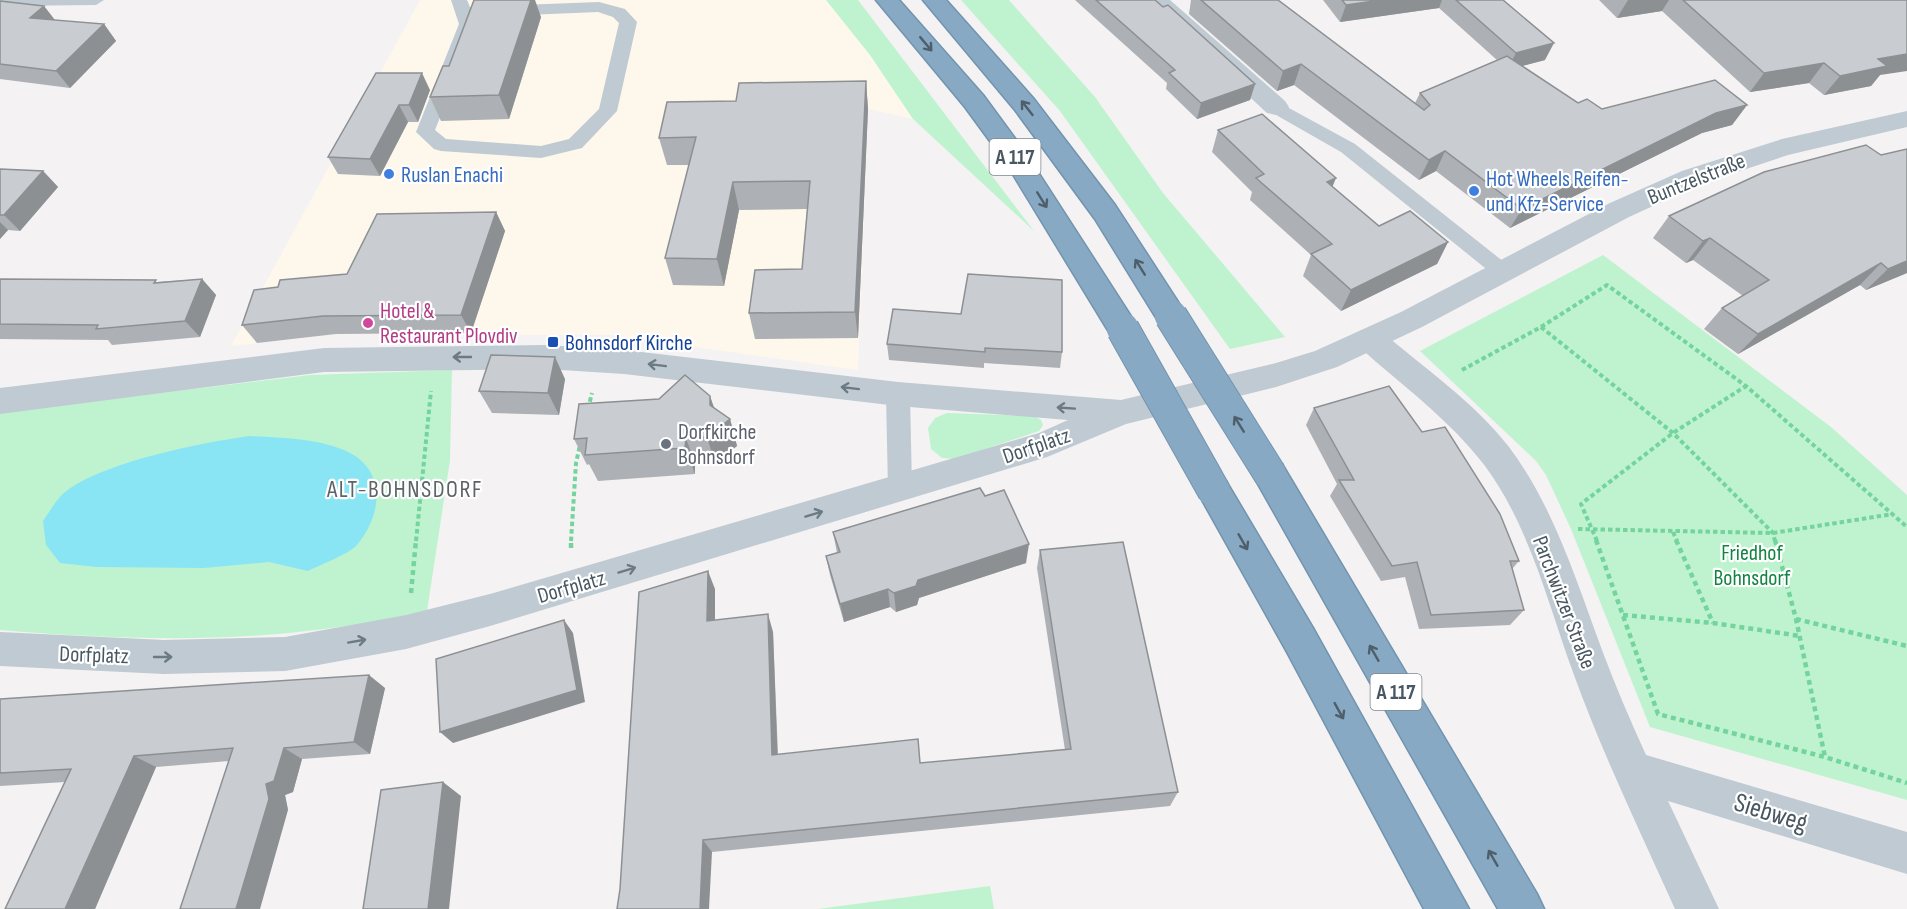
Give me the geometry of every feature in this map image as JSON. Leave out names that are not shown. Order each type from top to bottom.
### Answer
[{"type":"highway","name":"A 117","points":[[887,0],[974,101],[995,130],[1123,329],[1300,640],[1447,909]]},
{"type":"highway","name":"A 117","points":[[934,0],[1024,104],[1091,194],[1171,316],[1270,474],[1522,909]]},
{"type":"street","points":[[1156,0],[1276,106]]},
{"type":"street","name":"Buntzelstraße","points":[[1370,339],[1619,211],[1708,170],[1760,153],[1907,119]]},
{"type":"street","name":"Dorfplatz","points":[[0,648],[164,657],[285,654],[406,632],[569,587],[1047,444],[1124,412],[1269,378],[1324,359],[1370,339]]},
{"type":"street","name":"Parchwitzer Straße","points":[[1370,339],[1463,420],[1495,455],[1518,487],[1539,530],[1594,679],[1697,909]]},
{"type":"street","name":"Dorfplatz","points":[[0,401],[324,360],[434,356],[599,360],[898,394],[1124,412]]},
{"type":"street","name":"Siebweg","points":[[1635,771],[1907,853]]},
{"type":"lane","points":[[0,1],[96,0]]},
{"type":"lane","points":[[461,6],[599,8],[620,13],[628,22],[608,111],[575,144],[541,152],[441,145],[425,132],[468,24],[461,6]]},
{"type":"lane","points":[[1276,106],[1348,148],[1502,271]]},
{"type":"lane","points":[[898,394],[900,489]]},
{"type":"path","points":[[1461,370],[1541,327],[1607,285],[1746,386],[1907,527]]},
{"type":"path","points":[[1541,327],[1674,433],[1773,533],[1800,636],[1825,757]]},
{"type":"path","points":[[406,632],[434,356]]},
{"type":"path","points":[[586,417],[599,360]]},
{"type":"path","points":[[1746,386],[1674,433],[1581,504],[1593,531],[1658,714],[1825,757],[1907,783]]},
{"type":"path","points":[[569,587],[576,463],[581,440]]},
{"type":"path","points":[[1539,530],[1773,533],[1894,514]]},
{"type":"path","points":[[1673,532],[1713,622]]},
{"type":"path","points":[[1623,615],[1713,622],[1800,636]]},
{"type":"path","points":[[1796,619],[1907,646]]},
{"type":"shaded area","points":[[420,0],[826,0],[870,55],[913,119],[868,109],[858,370],[609,335],[336,334],[231,346]]},
{"type":"green space","points":[[826,0],[858,0],[1034,231],[913,119],[870,55]]},
{"type":"green space","points":[[961,0],[1009,0],[1095,97],[1163,193],[1285,337],[1230,349],[1060,111]]},
{"type":"green space","name":"Friedhof Bohnsdorf","points":[[1603,255],[1831,427],[1907,495],[1907,800],[1650,727],[1571,529],[1546,475],[1536,461],[1420,351]]},
{"type":"green space","points":[[452,370],[450,460],[427,611],[337,627],[203,638],[80,636],[0,630],[0,412],[310,375]]},
{"type":"green space","points":[[947,413],[1034,416],[1041,420],[1043,425],[1039,431],[955,459],[942,458],[931,449],[928,428],[935,418]]},
{"type":"green space","points":[[990,886],[994,909],[818,909]]},
{"type":"water","points":[[249,436],[298,439],[333,446],[358,458],[368,468],[374,480],[376,506],[366,533],[357,545],[341,556],[308,571],[269,562],[204,568],[96,567],[60,563],[46,545],[43,521],[61,496],[86,479],[156,455]]},
{"type":"building","points":[[474,0],[531,0],[499,95],[430,97],[443,66],[449,66]]},
{"type":"building","points":[[1096,0],[1155,0],[1163,7],[1168,5],[1255,84],[1201,103],[1169,73],[1175,70]]},
{"type":"building","points":[[1201,0],[1278,0],[1424,110],[1430,105],[1420,93],[1507,56],[1578,103],[1587,99],[1602,109],[1715,80],[1747,105],[1716,113],[1522,209],[1445,151],[1429,160],[1301,64],[1283,71]]},
{"type":"building","points":[[1342,0],[1381,0],[1346,5]]},
{"type":"building","points":[[1456,0],[1503,0],[1554,43],[1516,53]]},
{"type":"building","points":[[1683,0],[1907,0],[1907,54],[1878,59],[1887,66],[1840,76],[1824,63],[1764,73]]},
{"type":"building","points":[[0,1],[44,6],[30,18],[104,24],[56,71],[0,64]]},
{"type":"building","points":[[376,73],[422,73],[409,105],[399,105],[370,159],[328,157]]},
{"type":"building","points":[[866,81],[855,312],[749,313],[755,270],[802,269],[810,181],[733,182],[717,259],[665,258],[696,137],[659,138],[667,102],[736,101],[739,83]]},
{"type":"building","points":[[1262,114],[1336,178],[1327,182],[1379,226],[1410,211],[1448,242],[1351,290],[1311,254],[1332,244],[1256,178],[1264,174],[1218,130]]},
{"type":"building","points":[[1866,145],[1881,155],[1907,149],[1907,261],[1888,269],[1881,263],[1758,334],[1722,308],[1769,280],[1710,238],[1703,241],[1669,216],[1764,172]]},
{"type":"building","points":[[0,169],[43,171],[4,215],[0,215]]},
{"type":"building","points":[[496,212],[461,315],[323,316],[242,325],[254,290],[278,287],[280,280],[347,274],[377,214]]},
{"type":"building","points":[[968,274],[1062,280],[1062,352],[985,348],[985,352],[887,344],[893,309],[961,314]]},
{"type":"building","points":[[0,279],[156,280],[154,283],[202,279],[185,321],[96,329],[98,325],[0,324]]},
{"type":"building","points":[[491,355],[555,357],[548,393],[479,391]]},
{"type":"building","points":[[685,375],[710,396],[710,405],[730,419],[707,437],[686,438],[685,448],[585,455],[587,438],[574,439],[579,404],[659,399]]},
{"type":"building","points":[[1389,386],[1422,432],[1445,427],[1500,514],[1519,561],[1510,561],[1524,610],[1431,615],[1417,562],[1392,566],[1339,480],[1354,480],[1314,408]]},
{"type":"building","points":[[980,488],[985,496],[1004,490],[1029,544],[918,580],[916,586],[894,593],[888,589],[840,604],[826,556],[840,552],[833,532]]},
{"type":"building","points":[[1123,542],[1178,792],[703,840],[700,909],[617,909],[639,592],[708,571],[707,621],[768,614],[772,755],[918,739],[920,763],[1071,749],[1040,550]]},
{"type":"building","points":[[564,620],[577,690],[440,732],[436,659]]},
{"type":"building","points":[[369,675],[354,742],[284,748],[274,781],[266,784],[269,799],[236,909],[180,909],[233,748],[134,756],[65,909],[5,909],[71,769],[0,773],[0,699]]},
{"type":"building","points":[[443,782],[428,909],[363,909],[381,790]]},
{"type":"place","name":"Ruslan Enachi","points":[[389,174]]},
{"type":"place","name":"Hot Wheels Reifen- und Kfz-Service","points":[[1474,191]]},
{"type":"place","name":"Hotel & Restaurant Plovdiv","points":[[368,323]]},
{"type":"place","name":"Bohnsdorf Kirche","points":[[553,342]]},
{"type":"place","name":"Dorfkirche Bohnsdorf","points":[[666,444]]},
{"type":"district","name":"ALT-BOHNSDORF","points":[[405,489]]}]
